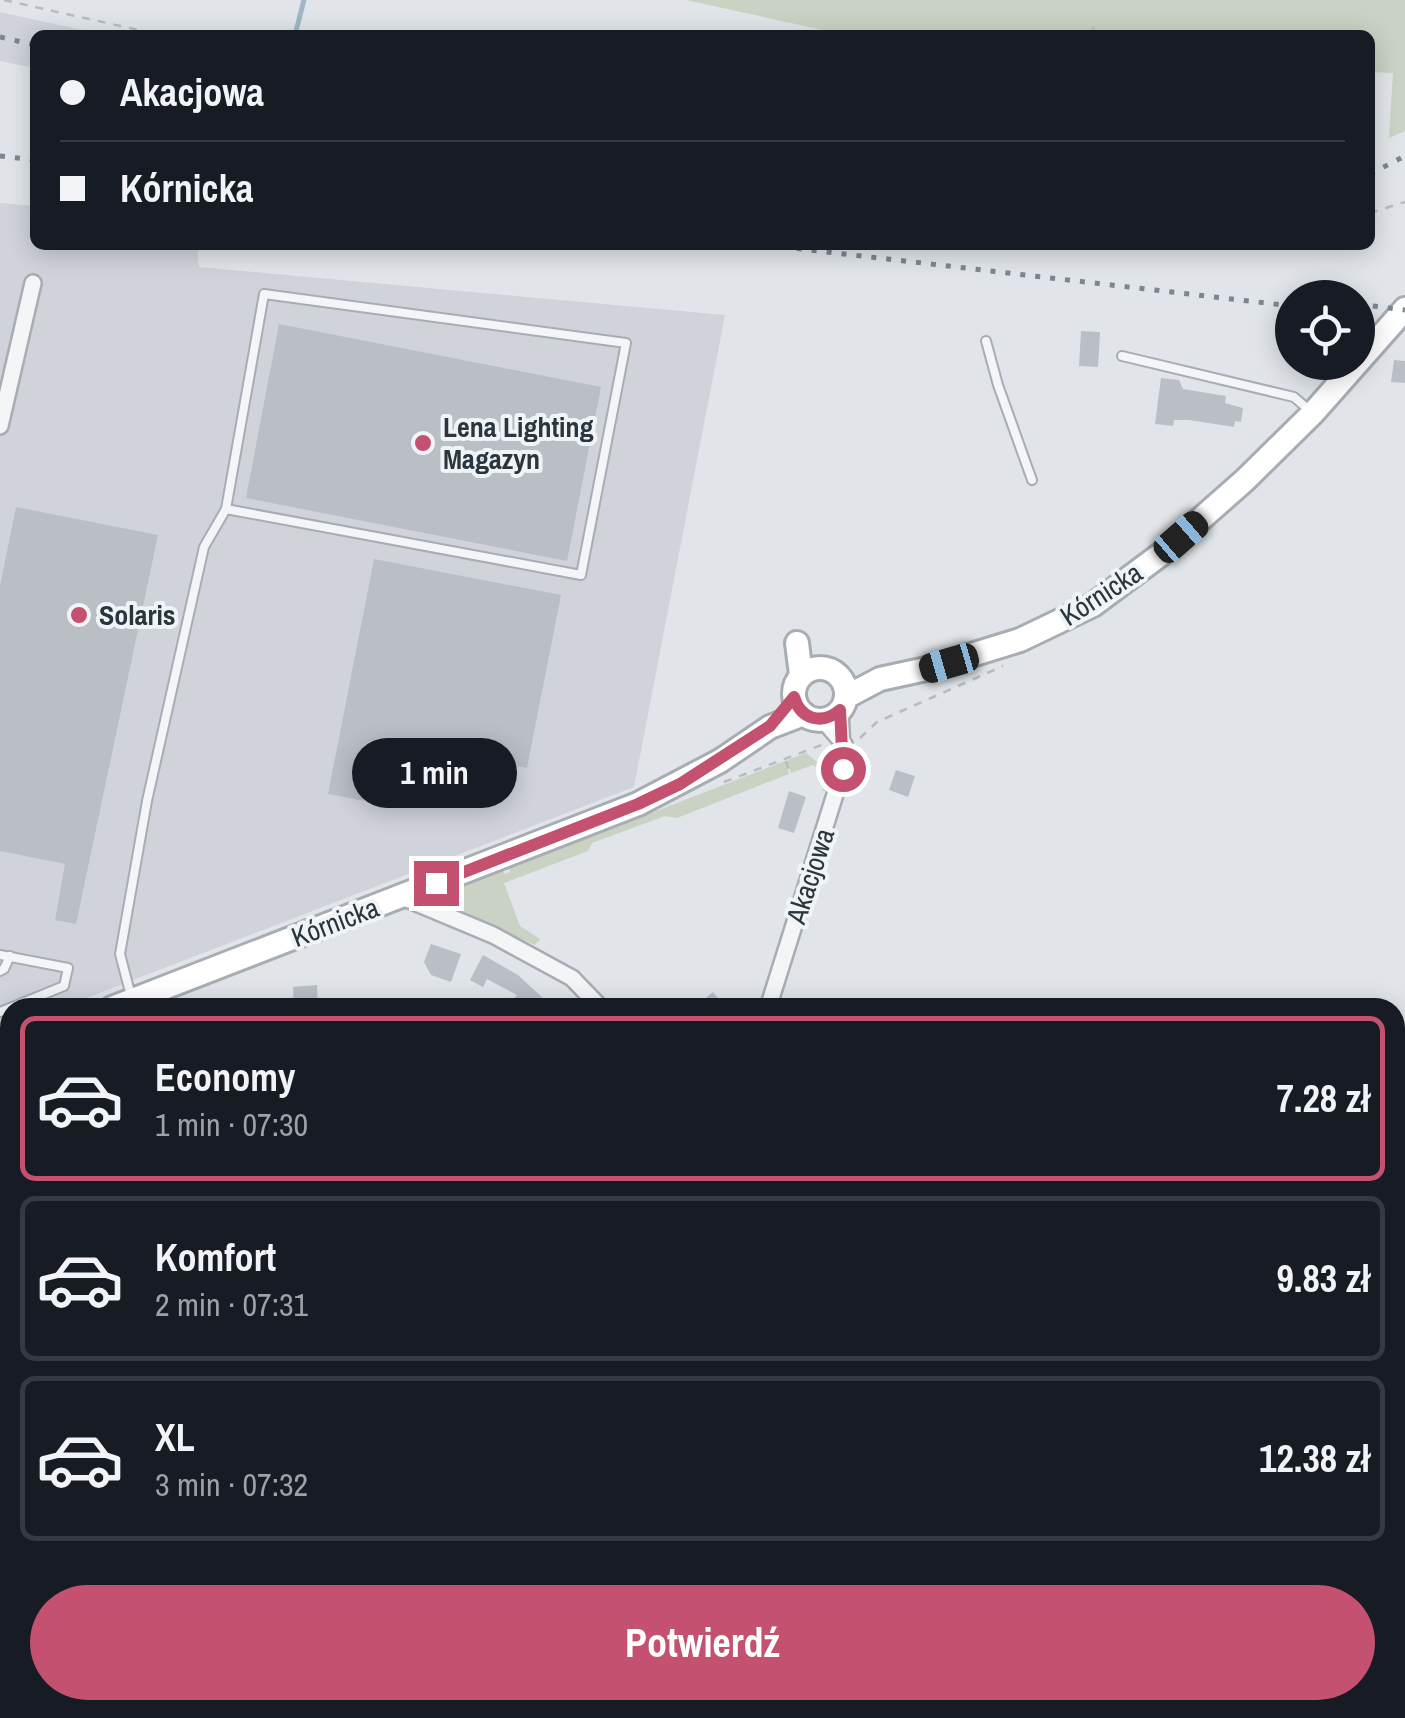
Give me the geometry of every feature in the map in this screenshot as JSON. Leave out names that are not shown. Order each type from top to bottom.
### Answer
[{"type":"street","points":[[0,426],[33,284]]},
{"type":"street","name":"Kórnicka","points":[[138,998],[638,804],[720,760],[820,694],[926,669],[1020,640],[1093,604],[1202,519],[1312,413],[1405,309]]},
{"type":"street","name":"Akacjowa","points":[[771,998],[843,769],[844,744],[820,694]]},
{"type":"street","points":[[402,896],[493,935],[572,978],[591,998]]},
{"type":"lane","points":[[122,998],[120,954],[147,800],[204,547],[226,509],[264,294],[626,343],[580,575],[226,509]]},
{"type":"lane","points":[[986,341],[1032,480]]},
{"type":"lane","points":[[1122,356],[1294,398],[1312,413]]},
{"type":"lane","points":[[0,971],[4,969],[5,956],[68,968],[64,986],[35,998]]},
{"type":"path","points":[[4,0],[139,30]]},
{"type":"path","points":[[1093,30],[1094,22]]},
{"type":"path","points":[[1375,211],[1405,202]]},
{"type":"path","points":[[785,758],[790,774]]},
{"type":"shaded area","points":[[0,12],[82,30],[30,30],[30,67],[0,61]]},
{"type":"shaded area","points":[[0,203],[30,206],[30,250],[197,250],[199,267],[725,315],[634,787],[86,998],[0,998]]},
{"type":"green space","points":[[686,0],[1405,0],[1405,131],[1389,138],[1393,73],[1375,72],[1375,30],[823,30]]},
{"type":"green space","points":[[806,753],[831,773],[825,791],[827,775],[813,765],[791,773],[787,760]]},
{"type":"green space","points":[[785,761],[789,774],[677,818],[665,816],[592,843],[588,851],[504,883],[520,926],[540,939],[535,945],[446,906],[452,891],[503,870],[505,874],[510,872],[509,868]]},
{"type":"building","name":"Lena Lighting Magazyn","points":[[279,324],[601,387],[567,561],[246,498]]},
{"type":"building","points":[[1081,331],[1100,332],[1098,367],[1079,366]]},
{"type":"building","points":[[1394,360],[1405,361],[1405,383],[1391,382]]},
{"type":"building","points":[[1161,378],[1179,380],[1183,389],[1226,396],[1225,403],[1243,408],[1241,422],[1235,421],[1234,427],[1189,420],[1174,420],[1173,426],[1155,424]]},
{"type":"building","name":"Solaris","points":[[16,507],[158,535],[76,924],[55,920],[65,864],[0,851],[0,586]]},
{"type":"building","points":[[374,559],[561,595],[527,768],[378,738],[365,801],[328,794]]},
{"type":"building","points":[[896,770],[915,776],[908,797],[889,790]]},
{"type":"building","points":[[789,791],[806,797],[794,833],[778,828]]},
{"type":"building","points":[[431,944],[461,954],[451,982],[431,975],[424,962]]},
{"type":"building","points":[[483,955],[518,975],[543,998],[514,998],[517,995],[487,979],[483,987],[470,980]]},
{"type":"building","points":[[317,985],[318,998],[294,998],[293,987]]},
{"type":"waterway","points":[[296,30],[304,0]]},
{"type":"railway","points":[[0,37],[30,44]]},
{"type":"railway","points":[[0,156],[30,159]]},
{"type":"railway","points":[[1375,171],[1405,156]]},
{"type":"railway","points":[[810,250],[1275,304]]},
{"type":"railway","points":[[1375,306],[1405,310]]},
{"type":"place","name":"Lena Lighting Magazyn","points":[[423,443]]},
{"type":"place","name":"Solaris","points":[[79,615]]},
{"type":"route","points":[[436,883],[680,784],[770,726],[794,697],[797,706],[813,719],[823,720],[840,710],[843,769]]}]
